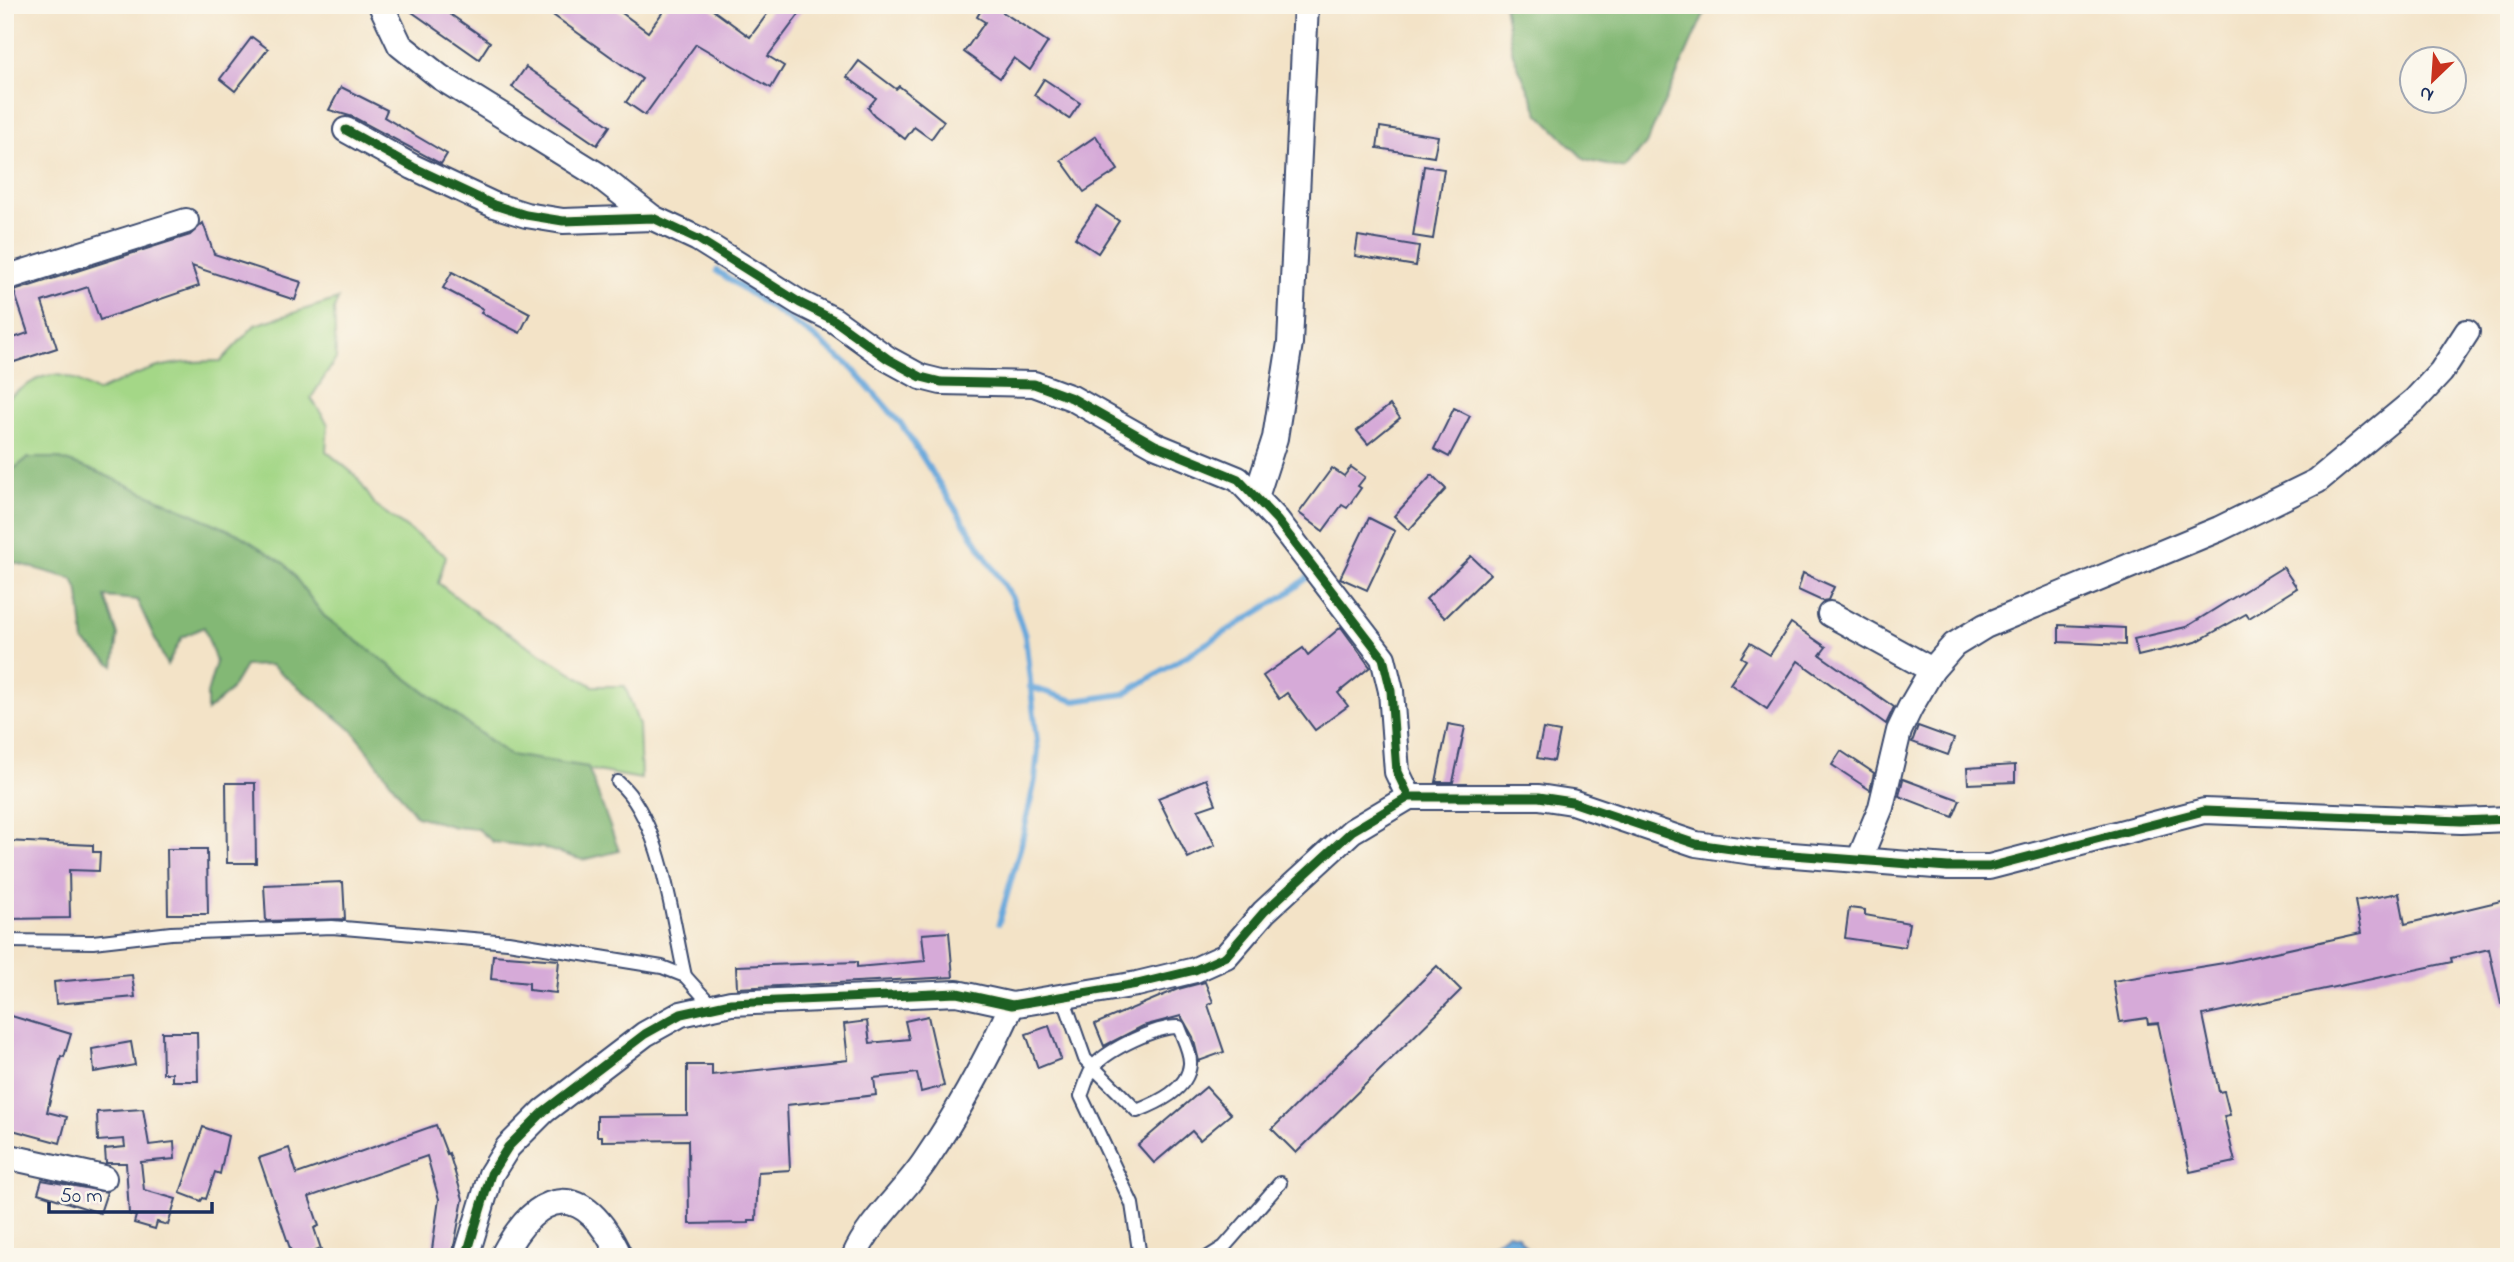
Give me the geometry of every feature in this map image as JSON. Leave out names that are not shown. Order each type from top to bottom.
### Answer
[{"type":"street","points":[[381,5],[400,45],[430,69],[506,121],[598,175],[653,218],[698,239],[800,303],[834,320],[888,359],[921,377],[941,382],[1034,384],[1072,398],[1155,444],[1238,479],[1256,497],[1383,658],[1391,691],[1397,772],[1409,797]]},
{"type":"street","points":[[1256,497],[1275,438],[1290,343],[1306,5]]},
{"type":"street","points":[[346,130],[413,167],[494,205],[526,215],[563,221],[653,218]]},
{"type":"street","points":[[5,278],[187,221]]},
{"type":"street","points":[[1859,860],[1881,807],[1899,731],[1932,670],[1954,645],[1985,626],[2219,529],[2317,481],[2415,400],[2441,372],[2467,332]]},
{"type":"street","points":[[1830,614],[1932,670]]},
{"type":"street","points":[[466,1257],[491,1174],[508,1147],[544,1111],[645,1034],[681,1014],[731,1003],[957,993],[1012,1004],[1137,984],[1195,970],[1226,956],[1264,912],[1352,831],[1409,797],[1539,797],[1572,802],[1696,844],[1754,852],[1989,867],[2204,811],[2461,821],[2509,819]]},
{"type":"street","points":[[854,1257],[876,1221],[923,1164],[970,1090],[1012,1004]]},
{"type":"street","points":[[5,1156],[104,1178]]},
{"type":"street","points":[[502,1257],[526,1219],[546,1205],[563,1202],[580,1204],[600,1220],[620,1257]]},
{"type":"lane","points":[[618,782],[643,812],[655,842],[685,976]]},
{"type":"lane","points":[[5,941],[93,942],[171,933],[332,927],[508,942],[662,967],[685,976],[713,1007]]},
{"type":"lane","points":[[1062,994],[1085,1059],[1093,1067],[1137,1111],[1166,1099],[1184,1078],[1190,1067],[1190,1058],[1179,1027],[1167,1026],[1122,1046],[1093,1067],[1081,1096],[1132,1204],[1140,1257]]},
{"type":"lane","points":[[1208,1257],[1224,1247],[1280,1183]]},
{"type":"green space","points":[[1504,5],[1708,5],[1646,144],[1624,169],[1585,160],[1539,114],[1513,55]]},
{"type":"green space","points":[[338,299],[334,309],[336,359],[311,398],[328,424],[326,451],[355,475],[376,506],[446,556],[438,583],[481,616],[593,686],[625,686],[639,725],[641,779],[509,755],[324,616],[285,564],[28,458],[5,476],[5,399],[31,383],[50,375],[60,375],[97,392],[130,377],[170,364],[221,361],[255,325]]},
{"type":"green space","points":[[28,458],[57,458],[98,472],[238,534],[285,564],[324,616],[509,755],[588,767],[619,851],[583,860],[543,848],[493,842],[478,829],[455,827],[416,816],[353,731],[271,665],[245,666],[230,691],[207,711],[207,694],[216,662],[204,627],[182,637],[167,665],[137,600],[105,597],[118,635],[114,666],[84,642],[79,593],[73,579],[5,560],[5,476]]},
{"type":"water","points":[[1507,1233],[1517,1235],[1528,1250],[1528,1257],[1472,1257]]},
{"type":"building","points":[[402,5],[437,5],[490,42],[479,59]]},
{"type":"building","points":[[539,5],[611,5],[648,32],[668,5],[706,5],[750,37],[774,5],[806,5],[768,56],[784,66],[771,88],[696,44],[645,115],[626,102],[642,79]]},
{"type":"building","points":[[984,5],[992,5],[1048,42],[1030,70],[1014,58],[1000,78],[964,52],[985,22],[977,17]]},
{"type":"building","points":[[252,37],[268,49],[235,91],[220,79]]},
{"type":"building","points":[[859,61],[896,89],[899,86],[944,121],[931,139],[914,127],[905,139],[874,115],[868,108],[876,98],[847,77]]},
{"type":"building","points":[[526,67],[610,126],[597,145],[512,87]]},
{"type":"building","points":[[1044,79],[1080,103],[1069,119],[1034,95]]},
{"type":"building","points":[[341,87],[387,110],[384,117],[447,154],[441,164],[353,117],[329,110]]},
{"type":"building","points":[[1380,127],[1438,136],[1434,157],[1377,148]]},
{"type":"building","points":[[1096,136],[1118,170],[1084,192],[1061,160]]},
{"type":"building","points":[[1424,166],[1444,169],[1433,239],[1413,236]]},
{"type":"building","points":[[1097,206],[1119,221],[1098,253],[1075,238]]},
{"type":"building","points":[[203,223],[214,254],[301,282],[295,300],[192,266],[199,286],[100,320],[88,287],[42,302],[57,348],[5,365],[5,341],[28,333],[14,291],[190,235]]},
{"type":"building","points":[[1358,236],[1419,246],[1416,266],[1355,256]]},
{"type":"building","points":[[452,272],[530,313],[520,333],[481,313],[483,309],[443,288]]},
{"type":"building","points":[[1390,405],[1400,418],[1368,444],[1357,431]]},
{"type":"building","points":[[1454,408],[1470,416],[1449,457],[1434,449]]},
{"type":"building","points":[[1351,467],[1365,477],[1358,486],[1361,488],[1347,508],[1342,505],[1323,531],[1299,513],[1332,468],[1344,476]]},
{"type":"building","points":[[1432,475],[1446,489],[1409,530],[1394,516]]},
{"type":"building","points":[[1369,518],[1395,531],[1367,590],[1340,578]]},
{"type":"building","points":[[1471,556],[1490,574],[1445,618],[1426,599]]},
{"type":"building","points":[[2283,567],[2297,588],[2249,618],[2246,614],[2196,642],[2138,656],[2134,639],[2186,627]]},
{"type":"building","points":[[1803,573],[1834,587],[1828,600],[1822,601],[1798,590]]},
{"type":"building","points":[[1791,623],[1826,647],[1820,655],[1894,707],[1886,724],[1798,661],[1767,709],[1730,684],[1746,660],[1741,657],[1750,643],[1770,655]]},
{"type":"building","points":[[2059,625],[2125,628],[2125,645],[2059,642]]},
{"type":"building","points":[[1341,627],[1370,667],[1338,693],[1348,706],[1315,730],[1287,693],[1279,699],[1263,676],[1303,648],[1308,655]]},
{"type":"building","points":[[1448,724],[1465,727],[1453,782],[1436,782]]},
{"type":"building","points":[[1918,726],[1954,739],[1948,755],[1912,742]]},
{"type":"building","points":[[1543,729],[1560,732],[1554,761],[1537,758]]},
{"type":"building","points":[[1841,751],[1874,773],[1870,790],[1832,765]]},
{"type":"building","points":[[2015,765],[2015,782],[1968,784],[1967,768]]},
{"type":"building","points":[[1206,779],[1216,804],[1198,810],[1215,845],[1188,858],[1158,798]]},
{"type":"building","points":[[1903,779],[1960,800],[1953,817],[1899,796]]},
{"type":"building","points":[[226,783],[255,783],[256,863],[227,863]]},
{"type":"building","points":[[5,841],[93,845],[93,852],[100,852],[99,871],[69,870],[70,918],[5,919]]},
{"type":"building","points":[[167,849],[207,849],[208,914],[168,914]]},
{"type":"building","points":[[343,882],[345,919],[266,921],[264,885]]},
{"type":"building","points":[[2399,893],[2405,924],[2509,899],[2509,1003],[2501,1004],[2489,949],[2451,958],[2452,962],[2203,1015],[2219,1092],[2224,1091],[2230,1115],[2224,1116],[2235,1162],[2190,1172],[2158,1023],[2148,1024],[2147,1018],[2120,1022],[2113,981],[2230,962],[2361,933],[2355,901]]},
{"type":"building","points":[[1849,908],[1865,910],[1865,915],[1909,923],[1905,947],[1845,938]]},
{"type":"building","points":[[949,932],[953,977],[737,988],[736,966],[857,962],[857,967],[925,961],[922,934]]},
{"type":"building","points":[[493,955],[559,960],[556,993],[529,990],[529,983],[491,979]]},
{"type":"building","points":[[1437,966],[1461,990],[1296,1153],[1272,1129]]},
{"type":"building","points":[[132,975],[135,997],[56,1004],[54,982]]},
{"type":"building","points":[[1205,982],[1213,1002],[1208,1005],[1224,1052],[1199,1061],[1193,1037],[1181,1016],[1143,1026],[1104,1046],[1095,1024],[1178,989]]},
{"type":"building","points":[[5,1014],[71,1034],[64,1057],[61,1056],[47,1112],[67,1117],[60,1143],[5,1128]]},
{"type":"building","points":[[928,1016],[944,1086],[921,1092],[917,1073],[874,1078],[876,1095],[787,1105],[790,1170],[758,1172],[756,1220],[749,1220],[749,1223],[689,1224],[688,1140],[602,1141],[602,1136],[597,1136],[597,1116],[687,1115],[687,1065],[712,1065],[712,1075],[848,1060],[844,1024],[867,1021],[870,1043],[909,1039],[905,1021]]},
{"type":"building","points":[[1049,1026],[1061,1059],[1038,1068],[1026,1034]]},
{"type":"building","points":[[162,1032],[197,1032],[198,1081],[172,1081],[172,1073],[163,1073]]},
{"type":"building","points":[[131,1042],[135,1065],[94,1072],[92,1049]]},
{"type":"building","points":[[1206,1087],[1231,1114],[1200,1140],[1192,1131],[1154,1163],[1138,1145]]},
{"type":"building","points":[[143,1109],[149,1145],[174,1142],[175,1159],[141,1162],[144,1190],[176,1199],[168,1225],[157,1222],[155,1229],[134,1223],[136,1216],[129,1214],[126,1163],[106,1163],[105,1149],[125,1147],[124,1139],[98,1141],[97,1112]]},
{"type":"building","points":[[436,1125],[447,1154],[449,1153],[463,1199],[452,1257],[431,1257],[439,1199],[427,1156],[309,1197],[319,1226],[314,1228],[321,1249],[315,1251],[317,1257],[293,1257],[259,1158],[289,1148],[297,1174]]},
{"type":"building","points":[[203,1127],[228,1136],[220,1174],[215,1172],[206,1199],[201,1201],[180,1193]]},
{"type":"building","points":[[42,1180],[107,1192],[100,1213],[38,1193]]},
{"type":"waterway","points":[[717,271],[809,333],[850,366],[902,425],[1012,598],[1025,636],[1038,750],[1035,780],[1021,845],[999,923]]},
{"type":"waterway","points":[[1030,687],[1075,701],[1124,694],[1284,596],[1307,578]]},
{"type":"cycle path","points":[[346,130],[413,167],[494,205],[526,215],[563,221],[653,218],[698,239],[800,303],[834,320],[888,359],[921,377],[941,382],[1034,384],[1072,398],[1155,445],[1238,479],[1277,520],[1383,658],[1391,691],[1397,772],[1409,797]]},
{"type":"cycle path","points":[[466,1257],[491,1174],[508,1147],[544,1111],[645,1034],[681,1014],[731,1003],[957,993],[1012,1005],[1137,984],[1195,970],[1226,956],[1264,912],[1352,831],[1409,797],[1539,797],[1572,802],[1696,844],[1753,852],[1948,867],[1989,867],[2204,811],[2461,821],[2509,819]]}]
